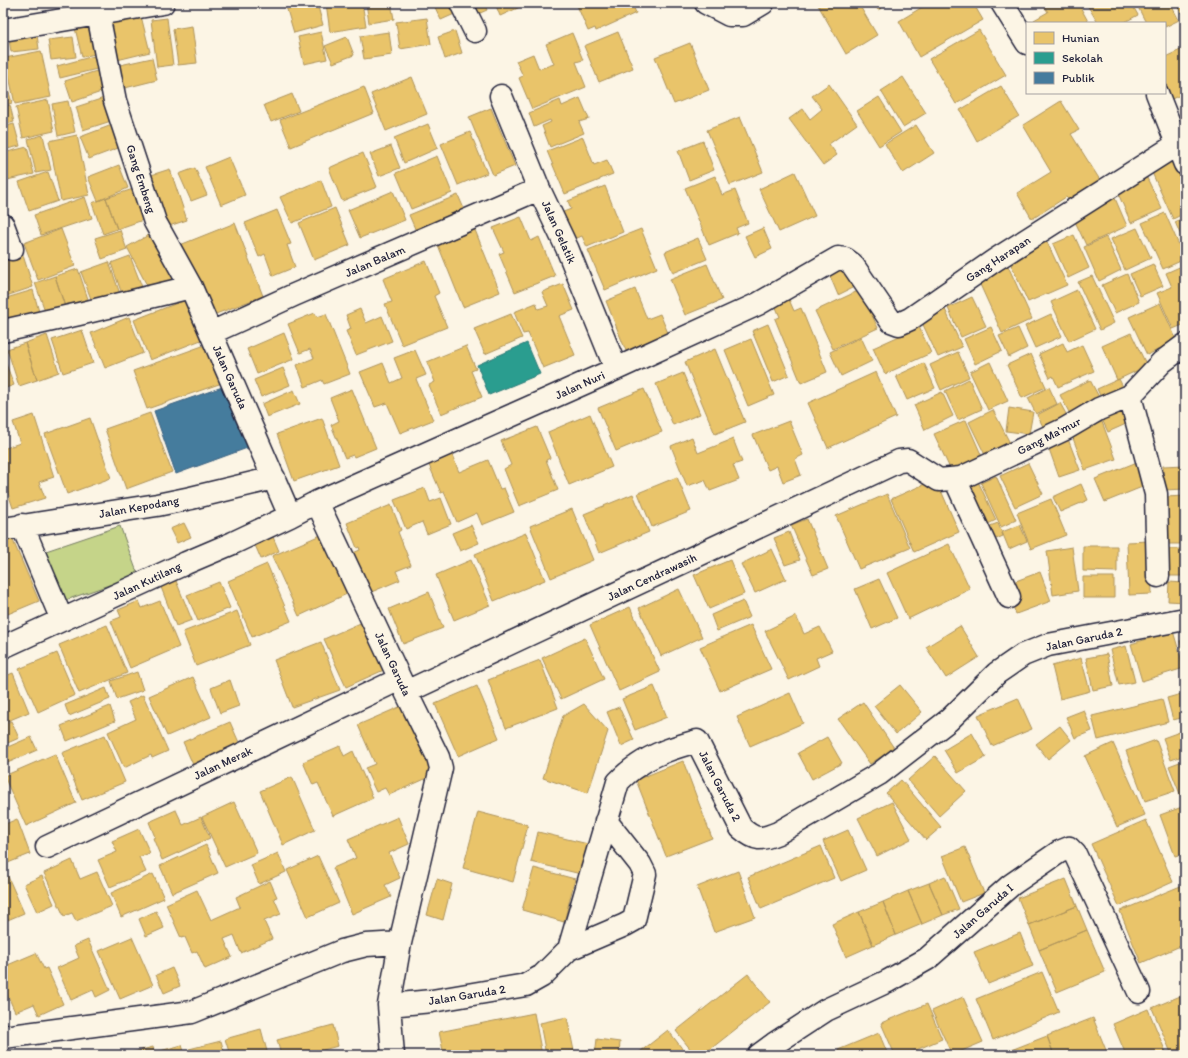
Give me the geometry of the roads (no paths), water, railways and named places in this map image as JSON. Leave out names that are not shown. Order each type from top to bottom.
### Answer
[{"type":"street","points":[[3,30],[163,3]]},
{"type":"street","points":[[461,3],[475,30]]},
{"type":"street","points":[[706,3],[729,15],[743,15],[763,3]]},
{"type":"street","points":[[1002,3],[1026,40]]},
{"type":"street","name":"Gang Embeng","points":[[98,14],[115,101],[155,222],[191,287],[211,333]]},
{"type":"street","points":[[1157,94],[1183,159]]},
{"type":"street","name":"Jalan Gelatik","points":[[501,96],[539,189],[567,248],[616,369]]},
{"type":"street","name":"Gang Harapan","points":[[838,258],[845,259],[852,264],[890,321],[899,324],[910,319],[995,260],[1183,159]]},
{"type":"street","name":"Jalan Balam","points":[[211,333],[294,295],[539,189]]},
{"type":"street","points":[[3,225],[12,249]]},
{"type":"street","name":"Jalan Nuri","points":[[317,502],[758,304],[838,258]]},
{"type":"street","points":[[3,331],[191,287]]},
{"type":"street","name":"Jalan Garuda","points":[[211,333],[290,516]]},
{"type":"street","name":"Gang Ma'mur","points":[[899,461],[908,460],[939,480],[961,478],[1065,429],[1099,409],[1130,396],[1162,362],[1185,345]]},
{"type":"street","points":[[1130,396],[1156,494],[1158,576]]},
{"type":"street","name":"Jalan Cendrawasih","points":[[403,686],[899,461]]},
{"type":"street","name":"Jalan Kepodang","points":[[13,527],[157,505],[274,478]]},
{"type":"street","points":[[955,479],[1009,597]]},
{"type":"street","points":[[290,516],[317,502]]},
{"type":"street","name":"Jalan Garuda","points":[[317,502],[438,757],[441,768],[400,943],[389,1005],[393,1055]]},
{"type":"street","name":"Jalan Kutilang","points":[[3,647],[290,516]]},
{"type":"street","points":[[13,527],[62,620]]},
{"type":"street","name":"Jalan Garuda 2","points":[[389,1005],[432,1002],[526,985],[542,976],[569,949],[618,782],[636,766],[650,758],[670,749],[697,741],[742,828],[749,835],[763,839],[778,833],[879,774],[949,720],[997,673],[1023,655],[1048,645],[1185,619]]},
{"type":"street","name":"Jalan Merak","points":[[47,847],[403,686]]},
{"type":"street","points":[[569,949],[634,920],[644,874],[640,864],[606,821]]},
{"type":"street","name":"Jalan Garuda I","points":[[759,1055],[826,1010],[888,981],[927,959],[1011,885],[1059,852],[1069,848],[1075,854],[1139,992]]},
{"type":"street","points":[[3,1037],[192,1012],[342,950],[366,945],[400,943]]}]
